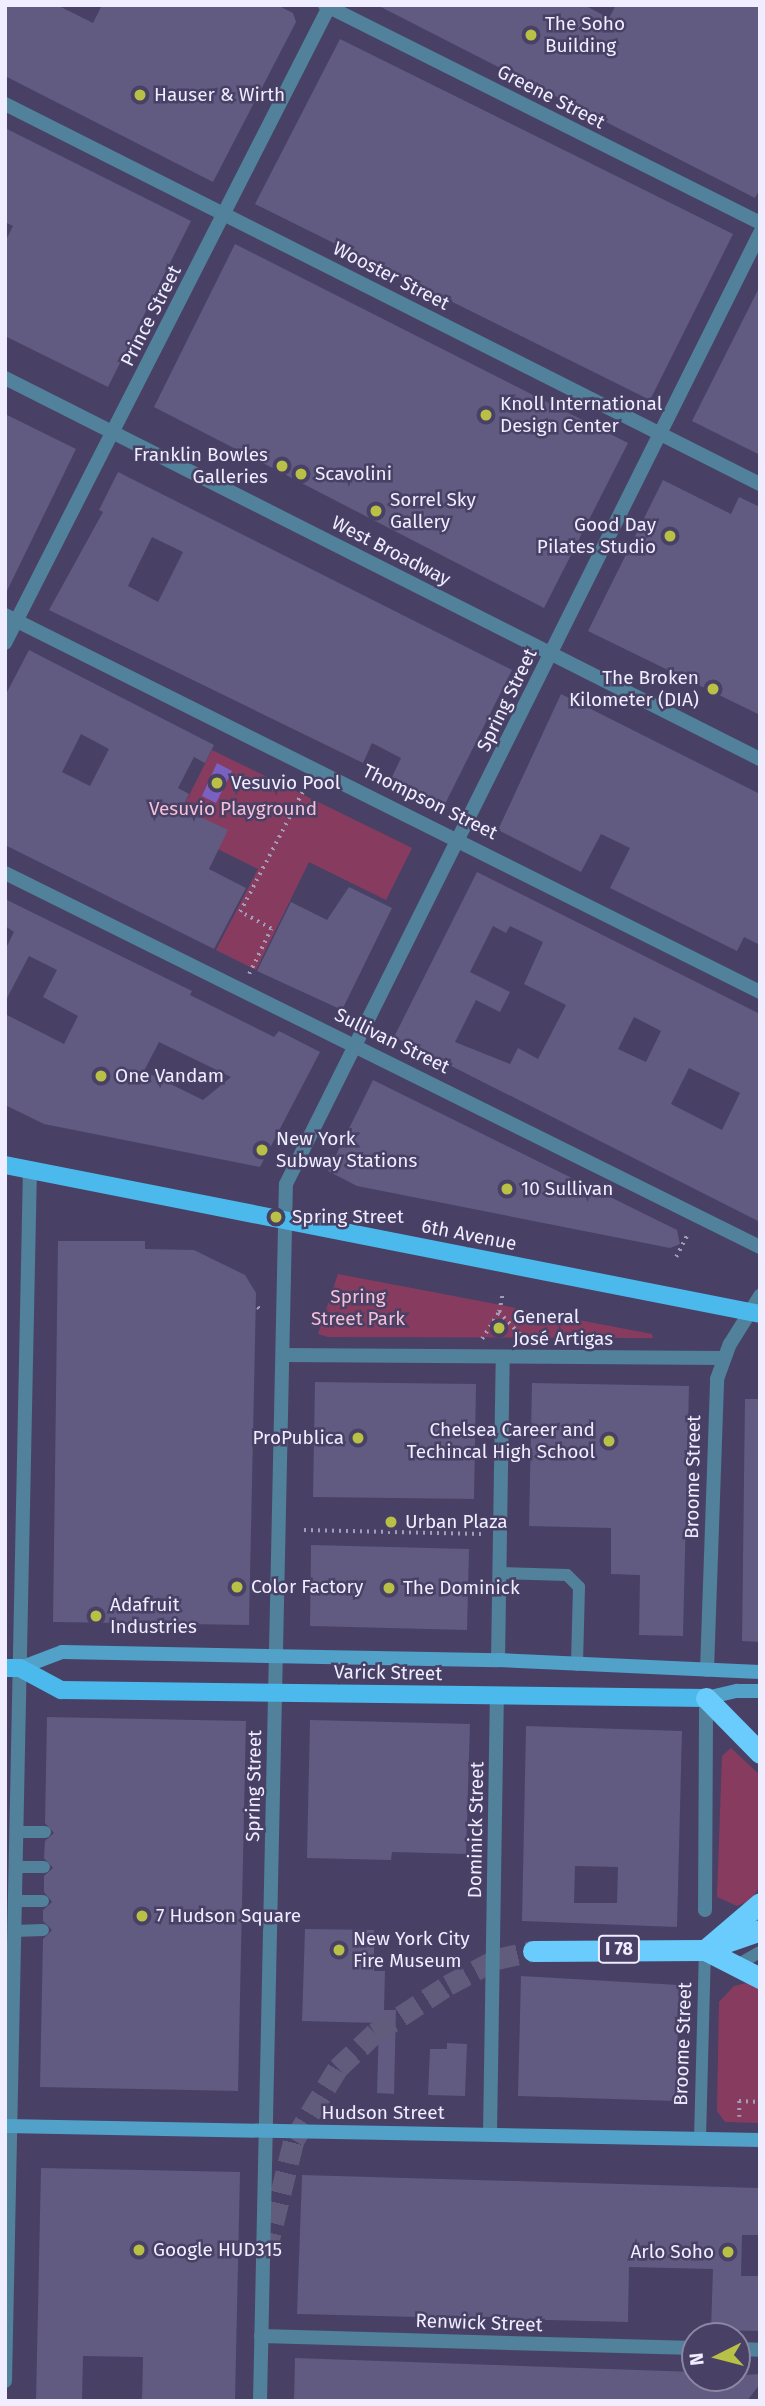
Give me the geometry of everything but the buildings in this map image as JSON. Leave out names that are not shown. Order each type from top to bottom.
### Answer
[{"type":"highway","points":[[706,1698],[760,1753]]},
{"type":"highway","points":[[705,1950],[760,1903]]},
{"type":"highway","points":[[705,1950],[760,1930]]},
{"type":"highway","points":[[705,1950],[750,1968],[760,1978]]},
{"type":"highway","name":"I 78","points":[[533,1951],[705,1950]]},
{"type":"main road","name":"6th Avenue","points":[[5,1165],[755,1313]]},
{"type":"main road","name":"Varick Street","points":[[13,1668],[62,1652],[498,1660],[760,1672]]},
{"type":"main road","name":"Varick Street","points":[[13,1668],[61,1690],[706,1698],[728,1692],[760,1691]]},
{"type":"main road","name":"Hudson Street","points":[[8,2126],[760,2140]]},
{"type":"street","name":"Prince Street","points":[[5,643],[11,618],[113,433],[328,6]]},
{"type":"street","name":"Greene Street","points":[[328,6],[760,223]]},
{"type":"street","name":"Wooster Street","points":[[5,104],[760,484]]},
{"type":"street","name":"Spring Street","points":[[260,2401],[286,1184],[760,233]]},
{"type":"street","name":"West Broadway","points":[[5,378],[760,759]]},
{"type":"street","name":"Thompson Street","points":[[11,618],[460,838],[760,992]]},
{"type":"street","name":"Sullivan Street","points":[[5,873],[356,1044],[760,1247]]},
{"type":"street","points":[[5,2381],[8,2126],[17,1832],[13,1668],[30,1170]]},
{"type":"street","name":"Broome Street","points":[[708,1670],[713,1415],[724,1359],[755,1313],[760,1296]]},
{"type":"street","points":[[283,1355],[724,1359]]},
{"type":"street","points":[[498,1660],[503,1357]]},
{"type":"street","name":"Dominick Street","points":[[490,2134],[497,1695]]},
{"type":"street","points":[[705,1910],[706,1698]]},
{"type":"street","name":"Renwick Street","points":[[261,2336],[681,2348]]},
{"type":"lane","points":[[499,1573],[567,1575],[579,1587],[577,1665]]},
{"type":"lane","points":[[17,1832],[45,1832]]},
{"type":"lane","points":[[16,1867],[44,1867]]},
{"type":"lane","points":[[16,1901],[43,1901]]},
{"type":"lane","points":[[15,1931],[43,1930]]},
{"type":"lane","name":"Broome Street","points":[[700,2139],[705,1950]]},
{"type":"lane","points":[[750,1968],[760,1952]]},
{"type":"path","points":[[249,974],[271,929],[240,912],[306,785]]},
{"type":"path","points":[[676,1257],[688,1233]]},
{"type":"path","points":[[481,1344],[499,1312],[503,1291]]},
{"type":"path","points":[[499,1312],[526,1345]]},
{"type":"path","points":[[304,1530],[482,1534]]},
{"type":"path","points":[[739,2117],[739,2101],[760,2102]]},
{"type":"green space","name":"Vesuvio Playground","points":[[212,750],[412,848],[386,900],[309,862],[256,970],[216,950],[258,869],[173,827]]},
{"type":"green space","name":"Spring Street Park","points":[[338,1274],[652,1334],[653,1338],[328,1337],[318,1334]]},
{"type":"green space","points":[[731,1748],[760,1775],[760,1886],[751,1900],[737,1906],[717,1897],[722,1756]]},
{"type":"green space","points":[[751,1982],[760,1986],[760,2123],[725,2122],[717,2111],[719,2002],[734,1986]]},
{"type":"shaded area","name":"Vesuvio Pool","points":[[217,763],[232,771],[216,803],[202,796]]},
{"type":"tunnel","points":[[266,2253],[294,2140],[338,2068],[375,2033],[448,1985],[497,1959],[533,1951]]},
{"type":"place","name":"The Soho Building","points":[[531,35]]},
{"type":"place","name":"Hauser & Wirth","points":[[140,95]]},
{"type":"place","name":"Knoll International Design Center","points":[[486,415]]},
{"type":"place","name":"Franklin Bowles Galleries","points":[[282,466]]},
{"type":"place","name":"Scavolini","points":[[301,474]]},
{"type":"place","name":"Sorrel Sky Gallery","points":[[376,511]]},
{"type":"place","name":"Good Day Pilates Studio","points":[[670,536]]},
{"type":"place","name":"The Broken Kilometer (DIA)","points":[[713,689]]},
{"type":"place","name":"Vesuvio Pool","points":[[217,783]]},
{"type":"place","name":"One Vandam","points":[[101,1076]]},
{"type":"place","name":"New York Subway Stations","points":[[262,1150]]},
{"type":"place","name":"10 Sullivan","points":[[507,1189]]},
{"type":"place","name":"Spring Street","points":[[276,1217]]},
{"type":"place","name":"General José Artigas","points":[[499,1328]]},
{"type":"place","name":"ProPublica","points":[[358,1438]]},
{"type":"place","name":"Chelsea Career and Techincal High School","points":[[609,1441]]},
{"type":"place","name":"Urban Plaza","points":[[391,1522]]},
{"type":"place","name":"Color Factory","points":[[237,1587]]},
{"type":"place","name":"The Dominick","points":[[389,1588]]},
{"type":"place","name":"Adafruit Industries","points":[[96,1616]]},
{"type":"place","name":"7 Hudson Square","points":[[142,1916]]},
{"type":"place","name":"New York City Fire Museum","points":[[339,1950]]},
{"type":"place","name":"Google HUD315","points":[[139,2250]]},
{"type":"place","name":"Arlo Soho","points":[[728,2252]]}]
